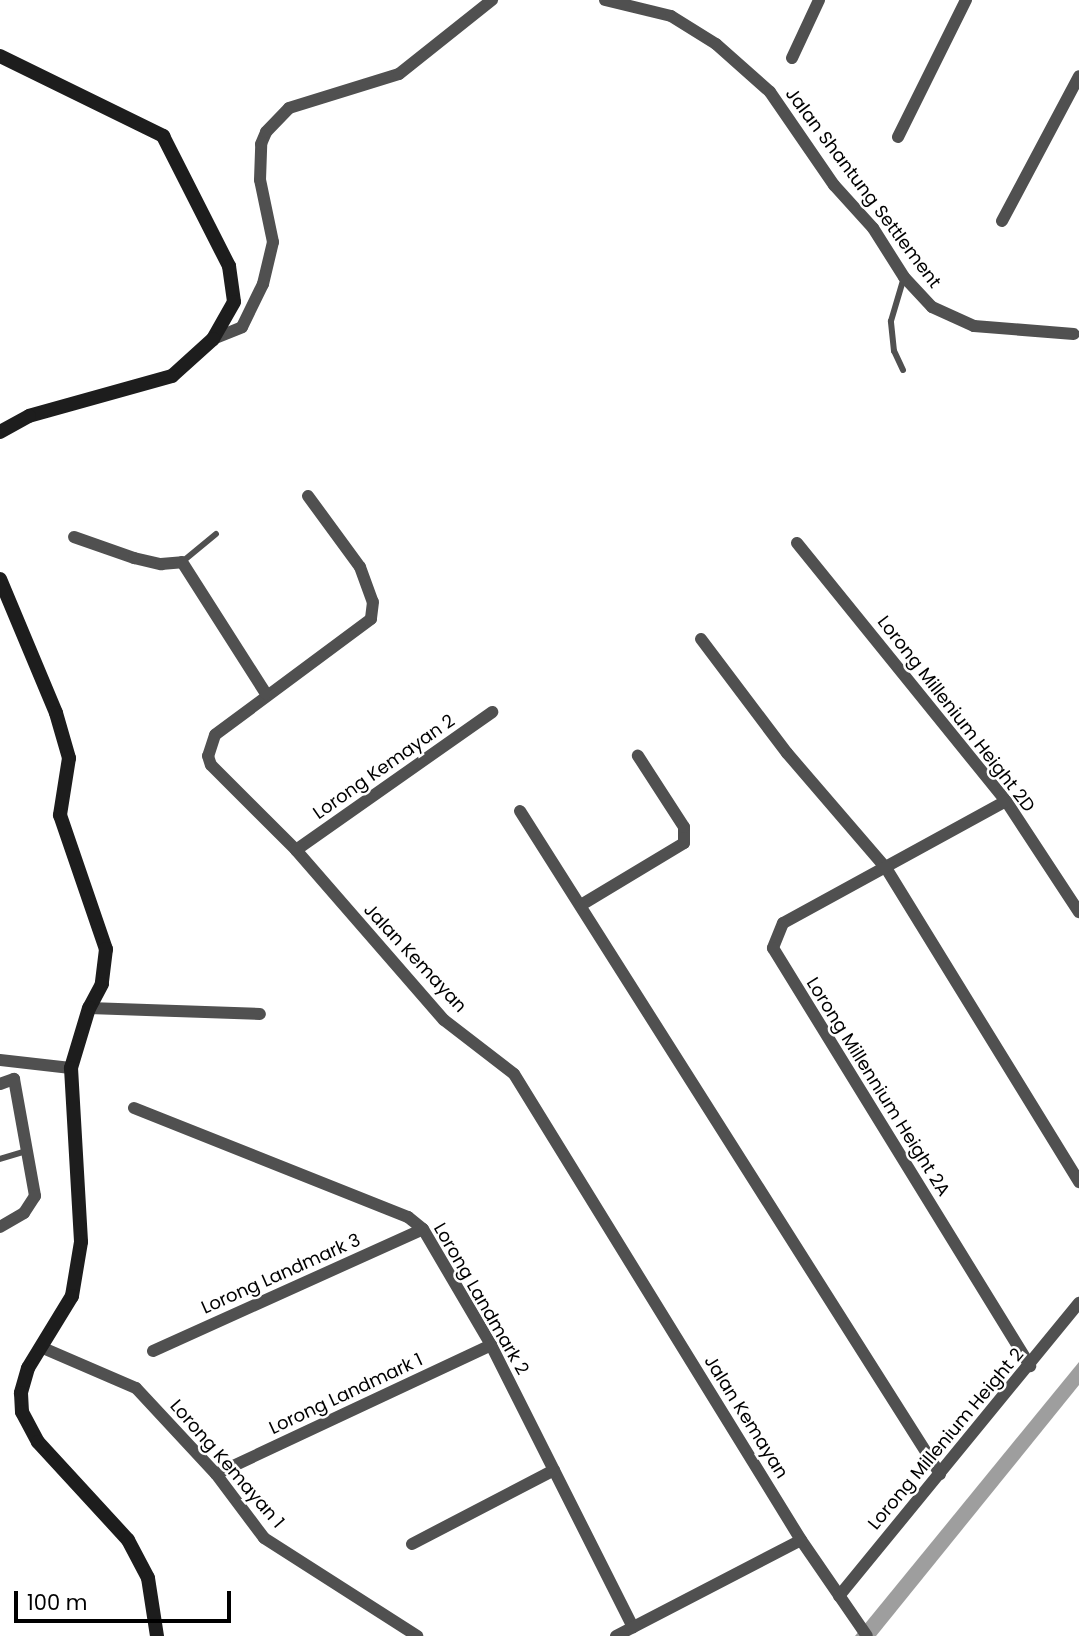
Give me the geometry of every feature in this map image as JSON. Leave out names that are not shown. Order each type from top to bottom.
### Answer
[{"type":"main road","points":[[0,56],[163,136],[229,266],[233,302],[213,339],[172,376],[29,416],[0,432]]},
{"type":"main road","points":[[0,579],[56,713],[69,758],[60,815],[106,949],[102,984],[89,1008],[71,1068],[81,1242],[72,1296],[43,1348],[28,1368],[21,1393],[22,1412],[37,1442],[128,1541],[148,1578],[157,1636]]},
{"type":"street","points":[[213,339],[242,327],[263,284],[273,242],[260,180],[261,144],[266,132],[289,108],[399,74],[480,6],[492,0]]},
{"type":"street","name":"Jalan Shantung Settlement","points":[[605,0],[671,16],[716,44],[770,92],[834,185],[884,242],[904,277],[932,307],[953,319],[974,326],[1074,334]]},
{"type":"street","points":[[792,58],[820,0]]},
{"type":"street","points":[[898,137],[966,0]]},
{"type":"street","points":[[1002,221],[1079,76]]},
{"type":"street","name":"Jalan Kemayan","points":[[308,496],[360,567],[373,602],[371,619],[266,694],[215,735],[208,756],[211,765],[296,850],[444,1020],[514,1074],[801,1540],[863,1631]]},
{"type":"street","points":[[74,537],[134,558],[161,564],[182,562],[266,694]]},
{"type":"street","name":"Lorong Millenium Height 2D","points":[[797,543],[1006,801],[1079,912]]},
{"type":"street","points":[[701,639],[787,753],[886,868],[1079,1182]]},
{"type":"street","name":"Lorong Kemayan 2","points":[[296,850],[492,712]]},
{"type":"street","points":[[581,905],[684,844],[684,827],[638,756]]},
{"type":"street","points":[[886,868],[1006,801]]},
{"type":"street","points":[[520,810],[940,1474]]},
{"type":"street","name":"Lorong Millennium Height 2A","points":[[886,868],[783,923],[773,948],[1030,1366]]},
{"type":"street","points":[[89,1008],[260,1014]]},
{"type":"street","points":[[0,1060],[71,1068]]},
{"type":"street","points":[[0,1084],[14,1079],[35,1196],[24,1213],[0,1227]]},
{"type":"street","name":"Lorong Landmark 2","points":[[134,1108],[408,1217],[424,1229],[491,1345],[633,1626]]},
{"type":"street","name":"Lorong Landmark 3","points":[[153,1350],[424,1229]]},
{"type":"street","name":"Lorong Millenium Height 2","points":[[839,1596],[1079,1303]]},
{"type":"street","name":"Lorong Landmark 1","points":[[216,1474],[491,1345]]},
{"type":"street","name":"Lorong Kemayan 1","points":[[43,1348],[136,1388],[216,1474],[264,1538],[417,1636]]},
{"type":"street","points":[[412,1544],[554,1470]]},
{"type":"street","points":[[616,1636],[801,1540]]},
{"type":"lane","points":[[903,370],[894,351],[891,321],[904,277]]},
{"type":"lane","points":[[182,562],[216,534]]},
{"type":"lane","points":[[0,1159],[27,1151]]},
{"type":"shaded area","points":[[1079,1362],[1079,1385],[876,1636],[855,1636]]}]
